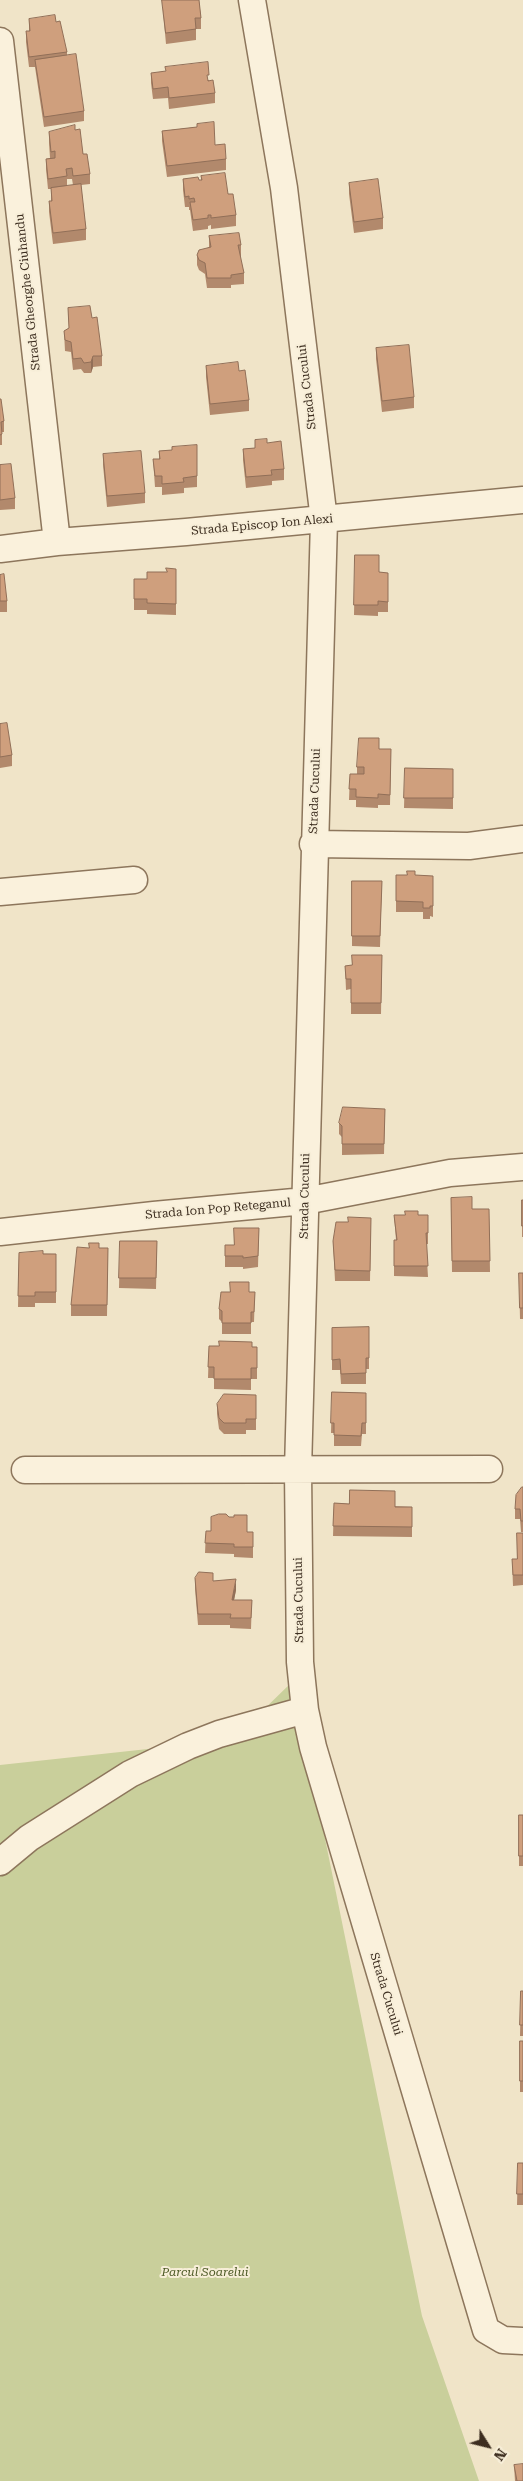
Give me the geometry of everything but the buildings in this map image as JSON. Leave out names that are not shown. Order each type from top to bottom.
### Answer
[{"type":"street","name":"Strada Cucului","points":[[252,0],[284,188],[324,520],[313,844],[298,1470],[300,1662],[305,1710],[313,1747],[486,2330],[503,2340],[523,2341]]},
{"type":"street","name":"Strada Gheorghe Ciuhandu","points":[[0,41],[57,542]]},
{"type":"street","name":"Strada Episcop Ion Alexi","points":[[0,549],[57,542],[324,520],[523,500]]},
{"type":"street","points":[[313,844],[469,846],[523,839]]},
{"type":"street","points":[[0,892],[134,880]]},
{"type":"street","name":"Strada Ion Pop Reteganul","points":[[0,1232],[305,1201],[450,1173],[523,1166]]},
{"type":"street","points":[[25,1470],[489,1469]]},
{"type":"street","points":[[0,1862],[29,1838],[147,1766],[188,1746],[219,1734],[305,1710]]},
{"type":"green space","name":"Parcul Soarelui","points":[[293,1681],[422,2316],[479,2481],[0,2481],[0,1765],[194,1744],[253,1720]]}]
